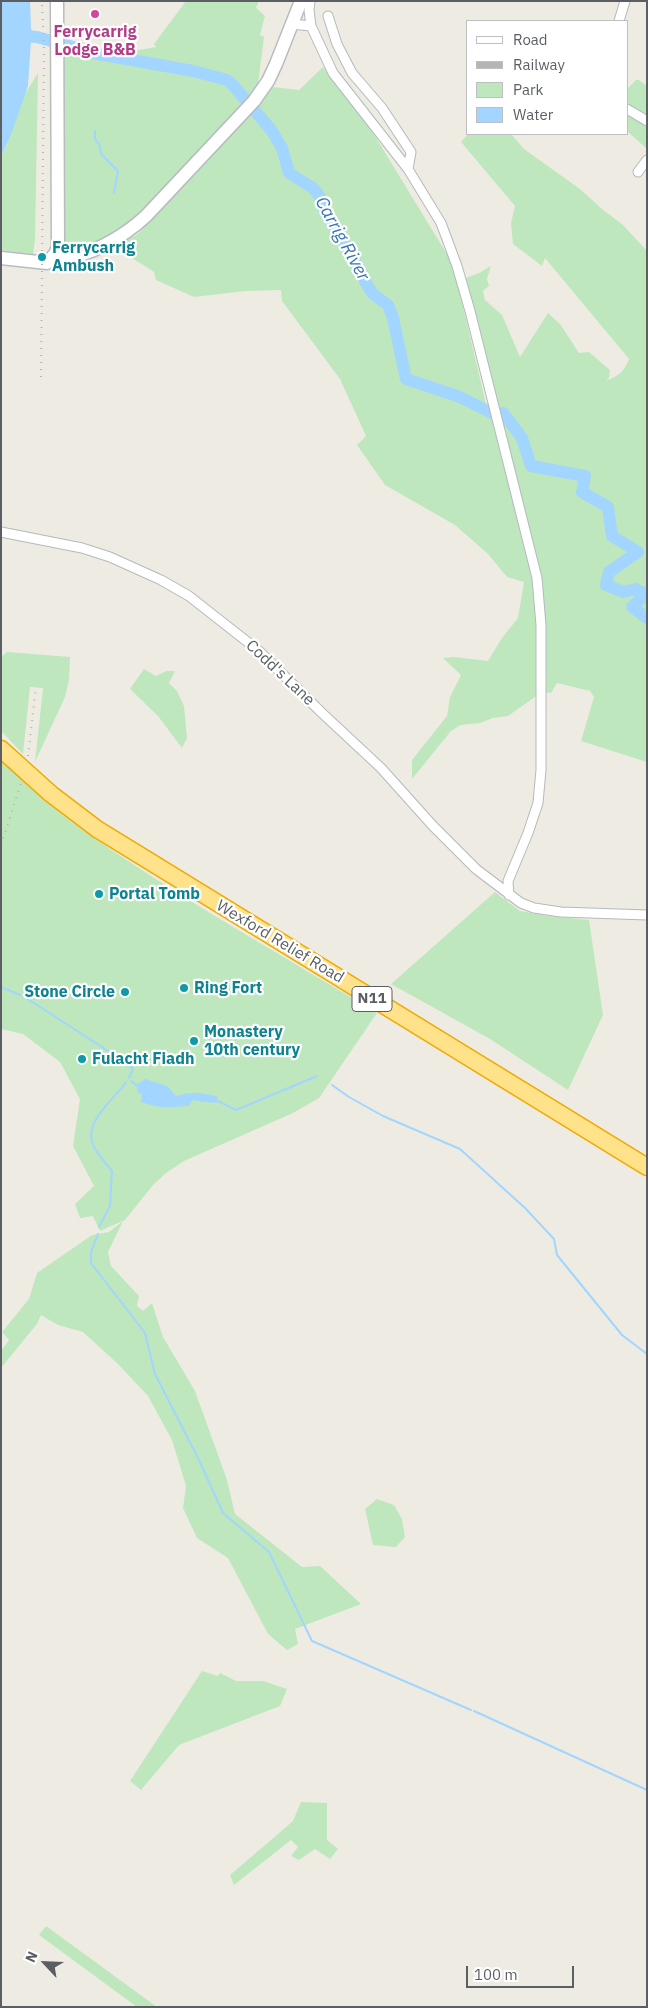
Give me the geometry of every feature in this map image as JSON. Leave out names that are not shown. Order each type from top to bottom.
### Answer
[{"type":"highway","name":"Wexford Relief Road","points":[[1,749],[51,794],[97,829],[647,1167]]},
{"type":"street","points":[[1,258],[47,263],[58,247],[57,1]]},
{"type":"street","points":[[55,254],[66,257],[96,249],[130,230],[215,144],[250,105],[272,72],[301,1]]},
{"type":"street","points":[[310,1],[311,26],[333,73],[408,169],[441,223],[457,266],[538,578],[541,625],[541,770],[538,803],[508,881],[509,895]]},
{"type":"street","points":[[619,20],[625,1]]},
{"type":"street","points":[[328,16],[337,44],[352,73],[382,108],[411,152],[408,169]]},
{"type":"street","points":[[291,24],[311,26]]},
{"type":"street","points":[[628,110],[647,122]]},
{"type":"street","points":[[638,172],[647,160]]},
{"type":"street","name":"Codd's Lane","points":[[1,532],[82,548],[110,557],[161,580],[189,596],[259,651],[381,768],[433,826],[476,869],[521,903],[534,908],[561,912],[647,915]]},
{"type":"green space","points":[[186,1],[259,1],[256,8],[265,16],[260,35],[264,37],[257,92],[142,215],[101,241],[72,251],[64,245],[64,49],[113,60],[122,53],[156,47],[154,44]]},
{"type":"green space","points":[[323,67],[370,128],[453,264],[486,404],[410,375],[402,332],[389,300],[372,287],[370,289],[388,305],[393,317],[406,379],[460,397],[495,415],[461,280],[491,266],[487,279],[489,286],[483,291],[485,300],[502,315],[520,357],[548,313],[560,324],[579,353],[589,352],[610,370],[609,378],[606,381],[620,373],[629,359],[545,258],[542,266],[513,244],[511,223],[515,206],[461,142],[467,135],[512,135],[524,149],[580,189],[623,225],[647,251],[647,762],[581,741],[594,697],[590,691],[557,683],[551,693],[542,692],[508,716],[493,718],[480,723],[461,725],[451,731],[412,779],[412,760],[447,716],[450,697],[461,675],[443,658],[454,657],[488,661],[502,638],[518,618],[524,582],[507,577],[488,554],[455,525],[385,485],[357,445],[366,436],[340,379],[282,301],[281,290],[245,291],[194,297],[156,280],[154,272],[115,247],[138,234],[272,87],[299,90]]},
{"type":"green space","points":[[38,73],[35,240],[33,255],[1,250],[1,156],[11,135],[23,97]]},
{"type":"green space","points":[[636,80],[647,86],[647,118],[628,107],[628,88]]},
{"type":"green space","points":[[628,115],[647,125],[647,149],[628,132]]},
{"type":"green space","points":[[7,652],[70,657],[69,680],[65,697],[35,762],[43,688],[30,687],[23,754],[1,731],[1,657]]},
{"type":"green space","points":[[144,669],[156,676],[166,671],[175,671],[169,683],[177,691],[184,706],[187,738],[182,748],[158,716],[130,689]]},
{"type":"green space","points":[[1,762],[80,828],[116,853],[189,900],[377,1013],[319,1098],[293,1113],[184,1161],[166,1173],[153,1185],[125,1220],[100,1231],[93,1216],[80,1218],[75,1204],[94,1186],[73,1146],[80,1099],[60,1062],[23,1034],[1,1029]]},
{"type":"green space","points":[[495,892],[520,911],[589,920],[603,1015],[568,1090],[490,1039],[391,984]]},
{"type":"green space","points":[[123,1221],[108,1252],[111,1266],[139,1296],[137,1306],[143,1311],[152,1303],[163,1337],[195,1391],[227,1480],[235,1514],[302,1567],[320,1566],[361,1604],[295,1629],[298,1644],[287,1650],[268,1634],[228,1558],[197,1538],[183,1508],[186,1486],[172,1440],[148,1396],[118,1364],[83,1332],[58,1325],[41,1315],[37,1324],[1,1368],[1,1351],[9,1340],[2,1332],[29,1299],[37,1273],[92,1235],[109,1232]]},
{"type":"green space","points":[[377,1499],[394,1505],[402,1519],[405,1537],[396,1547],[373,1545],[365,1509]]},
{"type":"green space","points":[[202,1671],[218,1676],[220,1673],[236,1681],[263,1681],[287,1689],[280,1706],[179,1745],[141,1790],[130,1781]]},
{"type":"green space","points":[[301,1802],[327,1803],[327,1840],[338,1849],[330,1859],[315,1849],[299,1860],[291,1856],[298,1847],[291,1840],[234,1885],[230,1875],[293,1821]]},
{"type":"green space","points":[[46,1926],[157,2007],[137,2007],[39,1935]]},
{"type":"water","points":[[1,1],[30,1],[31,29],[37,37],[31,40],[28,86],[11,135],[1,156]]},
{"type":"water","points":[[145,1079],[167,1086],[176,1096],[197,1093],[218,1097],[215,1103],[192,1100],[189,1106],[154,1106],[141,1102],[142,1094],[137,1092],[138,1084]]},
{"type":"waterway","name":"Carrig River","points":[[1,34],[37,37],[98,54],[193,71],[227,80],[232,84],[272,131],[282,148],[289,173],[313,188],[320,197],[325,212],[367,285],[373,294],[388,305],[393,318],[406,379],[460,397],[496,415],[503,413],[522,438],[531,466],[585,476],[582,492],[608,507],[612,536],[638,552],[609,572],[606,585],[623,592],[636,589],[646,594],[632,607],[647,618]]},
{"type":"waterway","points":[[95,131],[95,139],[100,146],[101,154],[118,171],[114,193]]},
{"type":"waterway","points":[[1,987],[20,995]]},
{"type":"waterway","points":[[23,996],[133,1069],[129,1078]]},
{"type":"waterway","points":[[216,1100],[236,1110],[317,1076]]},
{"type":"waterway","points":[[131,1081],[140,1088]]},
{"type":"waterway","points":[[99,1227],[110,1206],[112,1171],[96,1150],[91,1134],[97,1117],[126,1082]]},
{"type":"waterway","points":[[332,1085],[383,1116],[460,1149],[525,1208],[554,1239],[557,1255],[622,1335],[647,1354]]},
{"type":"waterway","points":[[98,1234],[91,1252],[91,1263],[145,1333],[155,1374],[199,1460],[223,1513],[269,1552],[312,1641],[471,1710]]},
{"type":"waterway","points":[[474,1711],[647,1790]]},
{"type":"railway","points":[[41,377],[44,47],[42,1]]},
{"type":"railway","points":[[28,756],[36,687]]},
{"type":"railway","points":[[1,845],[22,780]]},
{"type":"place","name":"Ferrycarrig Lodge B&B","points":[[95,14]]},
{"type":"place","name":"Ferrycarrig Ambush","points":[[42,257]]},
{"type":"place","name":"Portal Tomb","points":[[99,894]]},
{"type":"place","name":"Ring Fort","points":[[184,988]]},
{"type":"place","name":"Stone Circle","points":[[125,992]]},
{"type":"place","name":"Monastery 10th century","points":[[194,1041]]},
{"type":"place","name":"Fulacht Fiadh","points":[[82,1059]]}]
